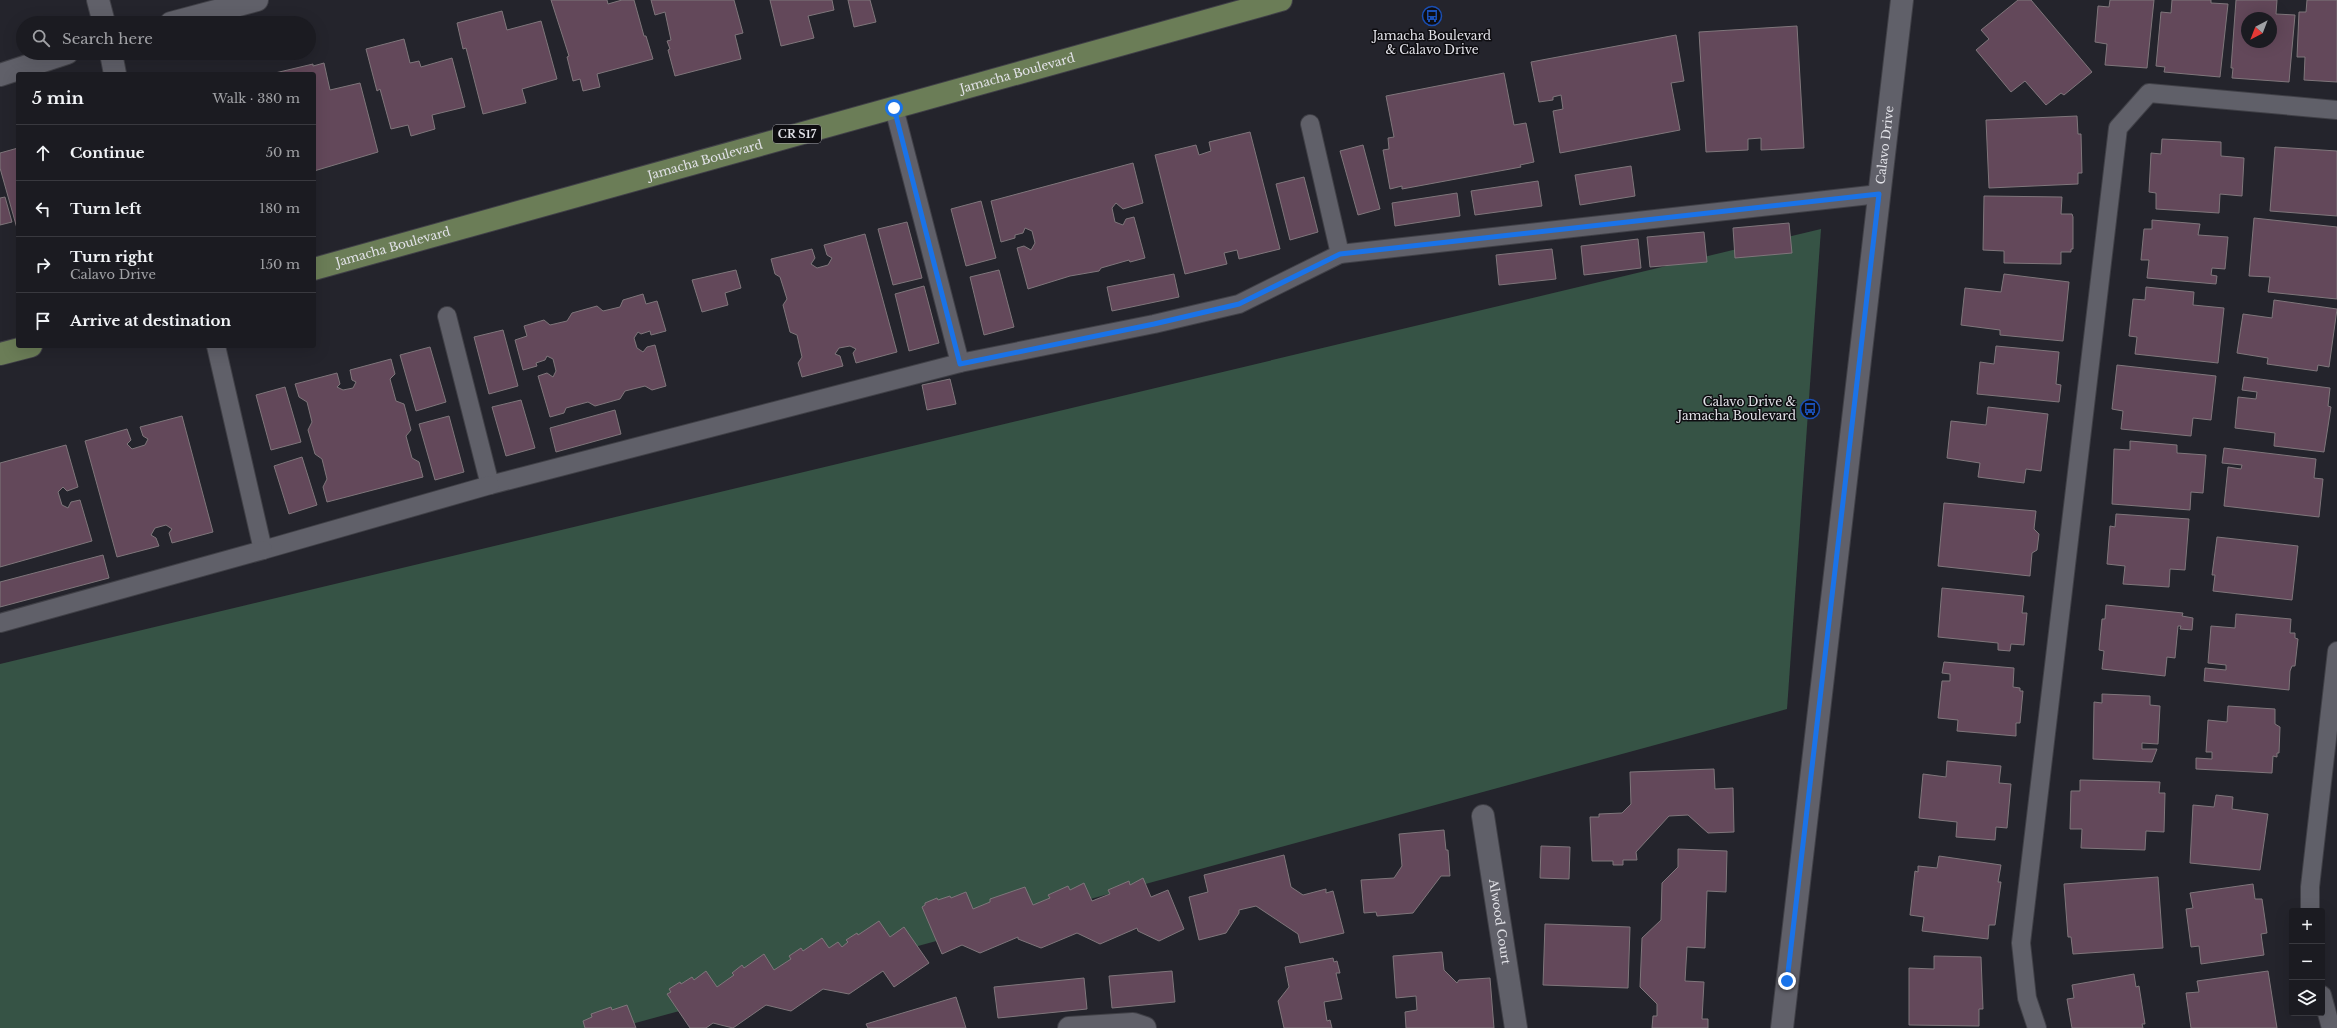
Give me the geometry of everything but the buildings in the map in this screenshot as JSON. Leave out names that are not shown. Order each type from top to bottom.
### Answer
[{"type":"main road","name":"Jamacha Boulevard","points":[[316,268],[1281,0]]},
{"type":"main road","points":[[0,354],[23,348]]},
{"type":"street","points":[[98,0],[102,16]]},
{"type":"street","points":[[197,16],[257,0]]},
{"type":"street","name":"Calavo Drive","points":[[1782,1028],[1902,0]]},
{"type":"street","points":[[0,74],[45,60]]},
{"type":"street","points":[[112,60],[115,72]]},
{"type":"street","name":"Alwood Court","points":[[1483,816],[1516,1028]]},
{"type":"street","points":[[1068,1028],[1132,1024],[1145,1028]]},
{"type":"lane","points":[[2037,1028],[2027,998],[2021,943],[2118,128],[2149,93],[2337,110]]},
{"type":"lane","points":[[894,108],[960,364]]},
{"type":"lane","points":[[1310,124],[1340,254]]},
{"type":"lane","points":[[0,623],[490,485],[960,364],[1154,324],[1239,304],[1340,254],[1879,194]]},
{"type":"lane","points":[[447,316],[490,485]]},
{"type":"lane","points":[[216,348],[262,550]]},
{"type":"lane","points":[[2310,908],[2310,887],[2337,651]]},
{"type":"lane","points":[[2325,1006],[2331,1028]]},
{"type":"green space","points":[[1821,229],[1787,709],[617,1028],[0,1028],[0,664]]},
{"type":"place","name":"Jamacha Boulevard & Calavo Drive","points":[[1432,16]]},
{"type":"place","name":"Calavo Drive & Jamacha Boulevard","points":[[1810,409]]},
{"type":"route","points":[[894,108],[960,364],[1154,324],[1239,304],[1340,254],[1879,194],[1787,981]]}]
